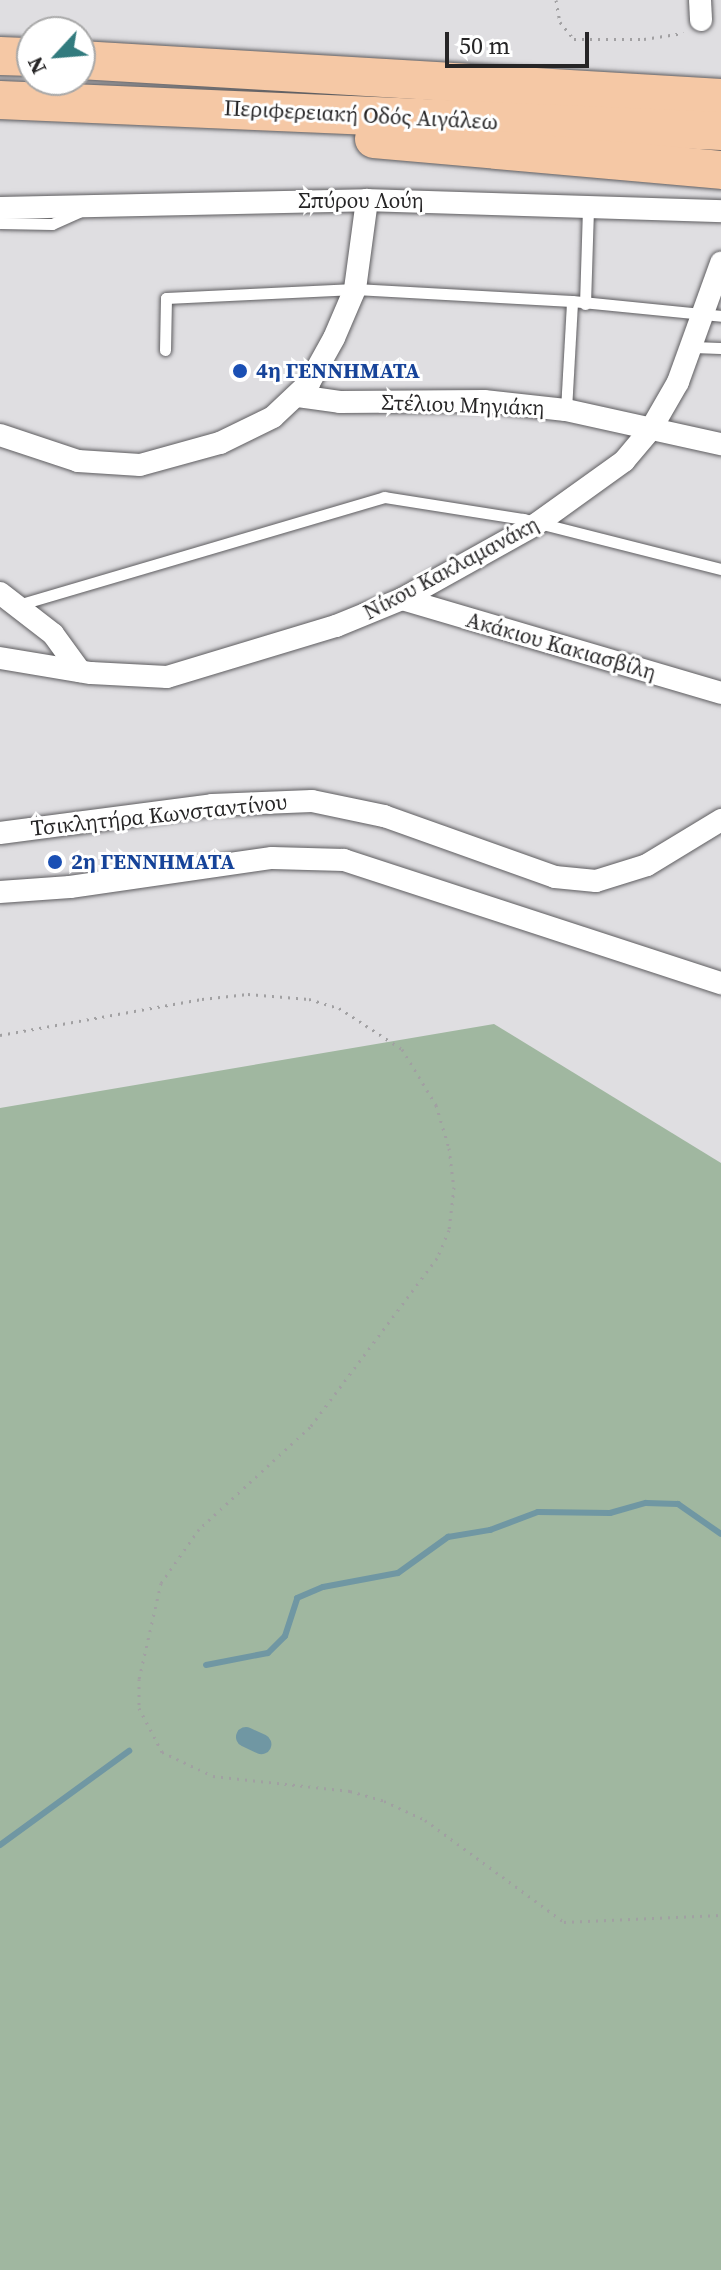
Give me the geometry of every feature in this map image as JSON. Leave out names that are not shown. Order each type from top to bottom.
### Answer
[{"type":"highway","name":"Περιφερειακή Οδός Αιγάλεω","points":[[96,61],[721,98]]},
{"type":"highway","points":[[662,95],[721,85]]},
{"type":"highway","name":"Περιφερειακή Οδός Αιγάλεω","points":[[0,100],[721,131]]},
{"type":"highway","points":[[227,108],[292,128],[370,138],[721,170]]},
{"type":"street","name":"Σπύρου Λούη","points":[[0,208],[367,200],[721,211]]},
{"type":"street","points":[[0,435],[78,461],[140,465],[251,430],[298,396],[334,338],[355,289],[367,200]]},
{"type":"street","name":"Νίκου Κακλαμανάκη","points":[[0,658],[80,671],[167,677],[336,626],[402,599],[535,525],[607,476],[651,429],[692,347],[713,316],[721,263]]},
{"type":"street","name":"Στέλιου Μηγιάκη","points":[[298,396],[340,402],[484,401],[566,410],[721,444]]},
{"type":"street","name":"Ακάκιου Κακιασβίλη","points":[[402,599],[721,693]]},
{"type":"street","points":[[7,600],[53,634],[80,671]]},
{"type":"street","name":"Τσικλητήρα Κωνσταντίνου","points":[[0,833],[212,805],[312,801],[397,820],[555,877],[596,881],[647,865],[721,820]]},
{"type":"street","points":[[0,892],[70,887],[272,858],[344,860],[721,983]]},
{"type":"lane","points":[[0,223],[52,224],[91,206]]},
{"type":"lane","points":[[585,304],[588,206]]},
{"type":"lane","points":[[165,350],[166,298],[355,289],[572,301],[713,316]]},
{"type":"lane","points":[[566,410],[572,301]]},
{"type":"lane","points":[[692,347],[721,348]]},
{"type":"lane","points":[[7,600],[374,499],[410,500],[535,525],[721,569]]},
{"type":"path","points":[[556,0],[560,22],[574,39],[670,36],[697,28],[700,10]]},
{"type":"path","points":[[0,1035],[202,999],[248,994],[309,999],[339,1008],[402,1049],[436,1105],[449,1148],[454,1187],[449,1230],[437,1258],[310,1427],[199,1529],[161,1583],[142,1665],[139,1708],[162,1752],[213,1776],[350,1791],[384,1801],[425,1820],[564,1922],[721,1915]]},
{"type":"green space","points":[[494,1024],[721,1163],[721,2270],[0,2270],[0,1108]]},
{"type":"waterway","points":[[206,1665],[268,1653],[285,1636],[297,1598],[323,1587],[398,1573],[448,1537],[490,1530],[538,1512],[610,1513],[646,1503],[678,1504],[721,1534]]},
{"type":"waterway","points":[[246,1737],[261,1744]]},
{"type":"waterway","points":[[0,1845],[129,1751]]},
{"type":"place","name":"4η ΓΕΝΝΗΜΑΤΑ","points":[[240,371]]},
{"type":"place","name":"2η ΓΕΝΝΗΜΑΤΑ","points":[[55,862]]}]
